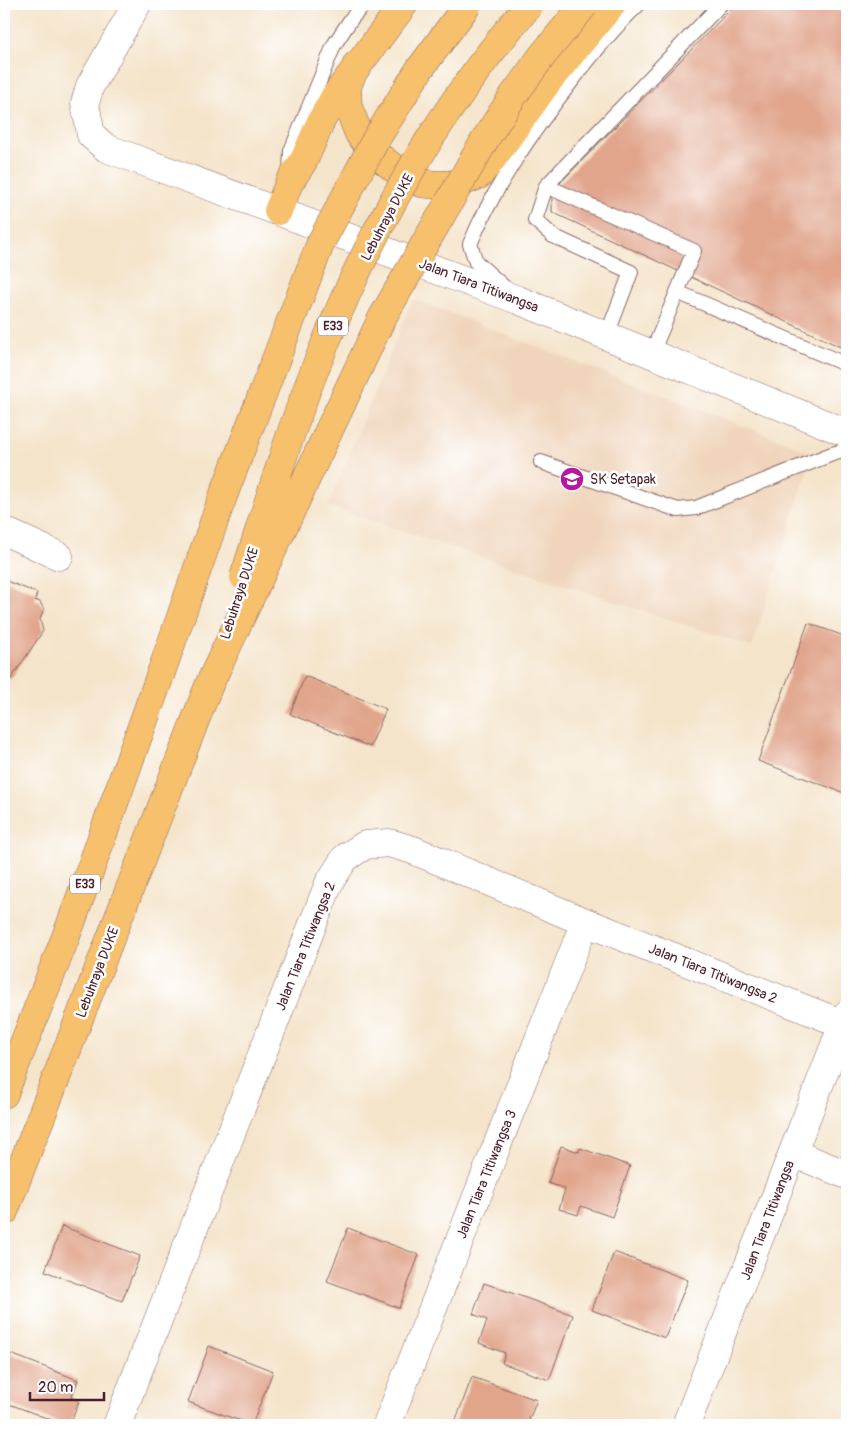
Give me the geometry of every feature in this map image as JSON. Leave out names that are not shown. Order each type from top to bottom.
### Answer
[{"type":"highway","name":"E33","points":[[4,1094],[70,926],[222,499],[322,242],[376,139],[419,70],[468,4]]},
{"type":"highway","name":"Lebuhraya DUKE","points":[[4,1212],[209,685],[287,444],[323,348],[362,263],[394,200],[447,112],[513,23],[530,4]]},
{"type":"highway","points":[[209,685],[382,318],[486,138],[513,96],[542,56],[585,4]]},
{"type":"highway","points":[[357,64],[347,86],[348,107],[359,134],[377,155],[404,176],[421,183],[437,185],[457,184],[479,175],[549,80],[612,4]]},
{"type":"highway","points":[[278,211],[289,183],[304,160],[321,121],[335,96],[357,64],[403,5]]},
{"type":"street","name":"Jalan Tiara Titiwangsa","points":[[137,4],[90,86],[85,103],[91,135],[106,148],[518,300],[847,433]]},
{"type":"street","points":[[4,532],[60,556]]},
{"type":"street","name":"Jalan Tiara Titiwangsa 2","points":[[117,1425],[329,883],[345,858],[364,845],[388,843],[413,850],[585,922],[845,1019]]},
{"type":"street","name":"Jalan Tiara Titiwangsa 3","points":[[386,1425],[585,922]]},
{"type":"street","name":"Jalan Tiara Titiwangsa","points":[[686,1425],[845,1019]]},
{"type":"street","points":[[793,1153],[847,1175]]},
{"type":"lane","points":[[289,183],[292,151],[321,75],[334,45],[350,19],[364,4]]},
{"type":"lane","points":[[518,300],[476,262],[470,244],[483,214],[550,109],[591,56],[639,4]]},
{"type":"lane","points":[[607,335],[631,272],[553,236],[535,220],[546,186],[721,4]]},
{"type":"lane","points":[[546,186],[694,251],[652,353]]},
{"type":"lane","points":[[677,292],[847,365]]},
{"type":"lane","points":[[541,462],[678,510],[696,508],[832,454],[847,450]]},
{"type":"shaded area","name":"SK Setapak","points":[[413,299],[813,453],[752,647],[328,506]]},
{"type":"building","points":[[736,4],[847,4],[847,350],[552,212],[552,191]]},
{"type":"building","points":[[4,580],[37,593],[35,600],[40,602],[44,609],[40,619],[43,631],[11,679],[4,677]]},
{"type":"building","points":[[808,623],[844,636],[847,628],[847,794],[758,761]]},
{"type":"building","points":[[305,676],[386,709],[370,747],[290,714]]},
{"type":"building","points":[[561,1146],[579,1152],[580,1148],[630,1166],[612,1217],[581,1206],[578,1215],[559,1209],[565,1189],[548,1183]]},
{"type":"building","points":[[62,1226],[140,1256],[122,1301],[45,1271]]},
{"type":"building","points":[[348,1228],[419,1255],[399,1308],[327,1281]]},
{"type":"building","points":[[614,1252],[688,1280],[665,1338],[592,1310]]},
{"type":"building","points":[[484,1283],[573,1315],[549,1380],[502,1363],[505,1353],[479,1343],[487,1320],[473,1314]]},
{"type":"building","points":[[209,1346],[273,1371],[252,1425],[188,1402]]},
{"type":"building","points":[[11,1354],[78,1380],[71,1398],[79,1401],[70,1425],[65,1425],[4,1402],[4,1373]]},
{"type":"building","points":[[472,1377],[537,1400],[527,1425],[454,1425]]},
{"type":"place","name":"SK Setapak","points":[[572,479]]}]
